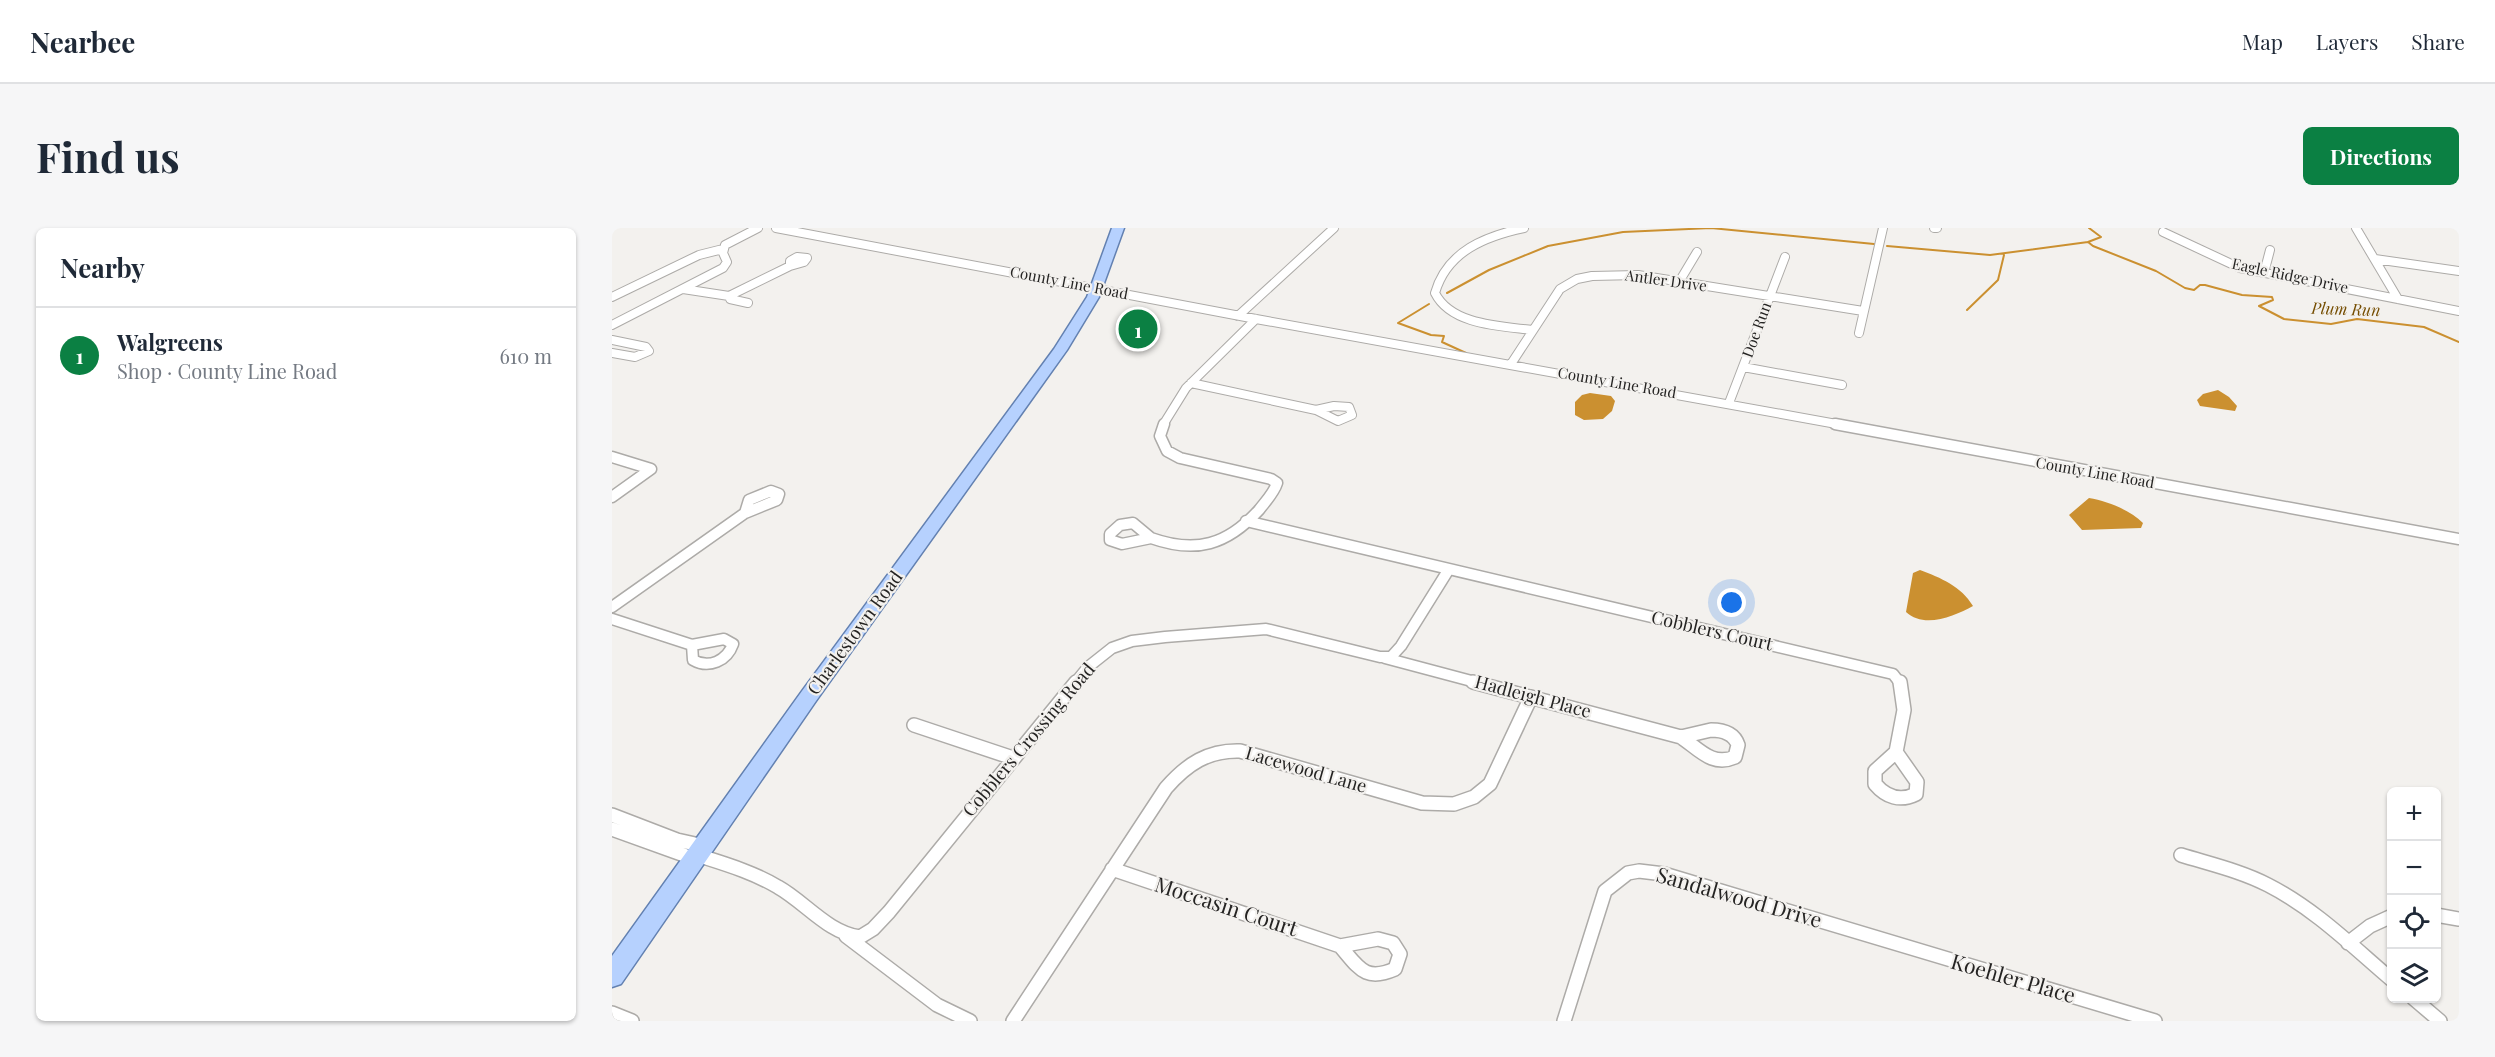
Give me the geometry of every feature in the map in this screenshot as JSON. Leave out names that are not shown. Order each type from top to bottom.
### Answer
[{"type":"main road","name":"Charlestown Road","points":[[612,976],[1060,350],[1087,309],[1118,228]]},
{"type":"street","points":[[612,297],[699,255],[723,249],[728,243],[758,228]]},
{"type":"street","name":"County Line Road","points":[[776,228],[1256,319],[1729,403],[1996,455],[2459,539]]},
{"type":"street","points":[[1238,315],[1334,228]]},
{"type":"street","points":[[1524,228],[1480,240],[1465,248],[1439,283],[1435,293],[1444,307],[1464,318],[1532,330]]},
{"type":"street","points":[[1859,333],[1883,228]]},
{"type":"street","points":[[2356,228],[2398,299]]},
{"type":"street","name":"Eagle Ridge Drive","points":[[2163,232],[2231,265],[2459,311]]},
{"type":"street","points":[[612,325],[723,268],[727,262],[723,249]]},
{"type":"street","points":[[2264,273],[2270,250]]},
{"type":"street","points":[[1679,282],[1696,252]]},
{"type":"street","name":"Doe Run","points":[[1729,403],[1785,257]]},
{"type":"street","points":[[2375,260],[2459,271]]},
{"type":"street","points":[[683,289],[729,296],[790,266]]},
{"type":"street","name":"Antler Drive","points":[[1511,364],[1560,289],[1577,279],[1616,274],[1863,312]]},
{"type":"street","points":[[729,296],[730,299],[748,303]]},
{"type":"street","points":[[1151,538],[1173,545],[1206,546],[1230,536],[1274,490],[1277,483],[1275,481],[1180,458],[1167,451],[1161,441],[1161,430],[1175,402],[1191,383],[1256,319]]},
{"type":"street","points":[[612,339],[646,347],[649,351],[635,357],[612,353]]},
{"type":"street","points":[[1743,367],[1842,385]]},
{"type":"street","points":[[1191,383],[1316,410]]},
{"type":"street","points":[[612,457],[651,469],[646,476],[612,497]]},
{"type":"street","points":[[612,607],[745,513]]},
{"type":"street","points":[[1246,521],[1449,570],[1397,652],[1385,658]]},
{"type":"street","name":"Cobblers Court","points":[[1449,570],[1893,674],[1899,677],[1904,686],[1904,706],[1896,752]]},
{"type":"street","points":[[612,619],[692,645]]},
{"type":"street","name":"Cobblers Crossing Road","points":[[698,853],[763,878],[826,921],[854,937],[860,937],[873,929],[1088,666],[1103,653],[1132,641],[1266,629],[1385,658]]},
{"type":"street","name":"Hadleigh Place","points":[[1385,658],[1682,737]]},
{"type":"street","name":"Lacewood Lane","points":[[1013,1021],[1174,778],[1193,761],[1216,751],[1251,753],[1433,805],[1465,801],[1490,784],[1531,697]]},
{"type":"street","points":[[915,725],[1013,758]]},
{"type":"street","points":[[612,815],[677,840],[698,853]]},
{"type":"street","points":[[612,829],[698,853]]},
{"type":"street","points":[[2181,855],[2227,868],[2269,885],[2302,906],[2387,977]]},
{"type":"street","name":"Moccasin Court","points":[[1112,869],[1340,946]]},
{"type":"street","name":"Sandalwood Drive","points":[[1566,1020],[1596,911],[1605,891],[1628,873],[1639,871],[1664,874],[1905,947]]},
{"type":"street","points":[[2441,916],[2459,919]]},
{"type":"street","points":[[2348,943],[2370,926],[2387,918]]},
{"type":"street","points":[[826,921],[937,1005],[970,1021]]},
{"type":"street","name":"Koehler Place","points":[[1905,947],[2155,1021]]},
{"type":"street","points":[[2418,1003],[2440,1021]]},
{"type":"street","points":[[612,1013],[632,1021]]},
{"type":"shaded area","points":[[2218,390],[2237,406],[2235,411],[2200,406],[2197,400],[2203,394]]},
{"type":"shaded area","points":[[1590,393],[1611,396],[1615,401],[1612,411],[1603,419],[1584,420],[1575,415],[1575,402],[1582,395]]},
{"type":"shaded area","points":[[2089,498],[2125,510],[2143,523],[2141,528],[2082,530],[2069,515]]},
{"type":"shaded area","points":[[1920,570],[1956,588],[1973,606],[1940,619],[1922,620],[1913,617],[1906,612],[1913,573]]},
{"type":"waterway","points":[[1447,293],[1489,270],[1548,246],[1623,232],[1711,228],[1874,244]]},
{"type":"waterway","name":"Plum Run","points":[[2088,242],[2101,237],[2089,228]]},
{"type":"waterway","points":[[1887,246],[1990,255],[2088,242]]},
{"type":"waterway","name":"Plum Run","points":[[2088,242],[2156,271],[2185,288],[2194,290],[2200,285],[2205,285],[2242,295],[2272,297],[2273,300],[2259,306],[2284,319],[2331,324],[2357,319],[2424,327],[2459,342]]},
{"type":"waterway","points":[[1967,310],[1998,280],[2004,255]]},
{"type":"waterway","points":[[1429,304],[1398,323],[1431,335],[1444,336],[1442,342],[1466,353]]},
{"type":"place","name":"Walgreens","points":[[1138,329]]}]
